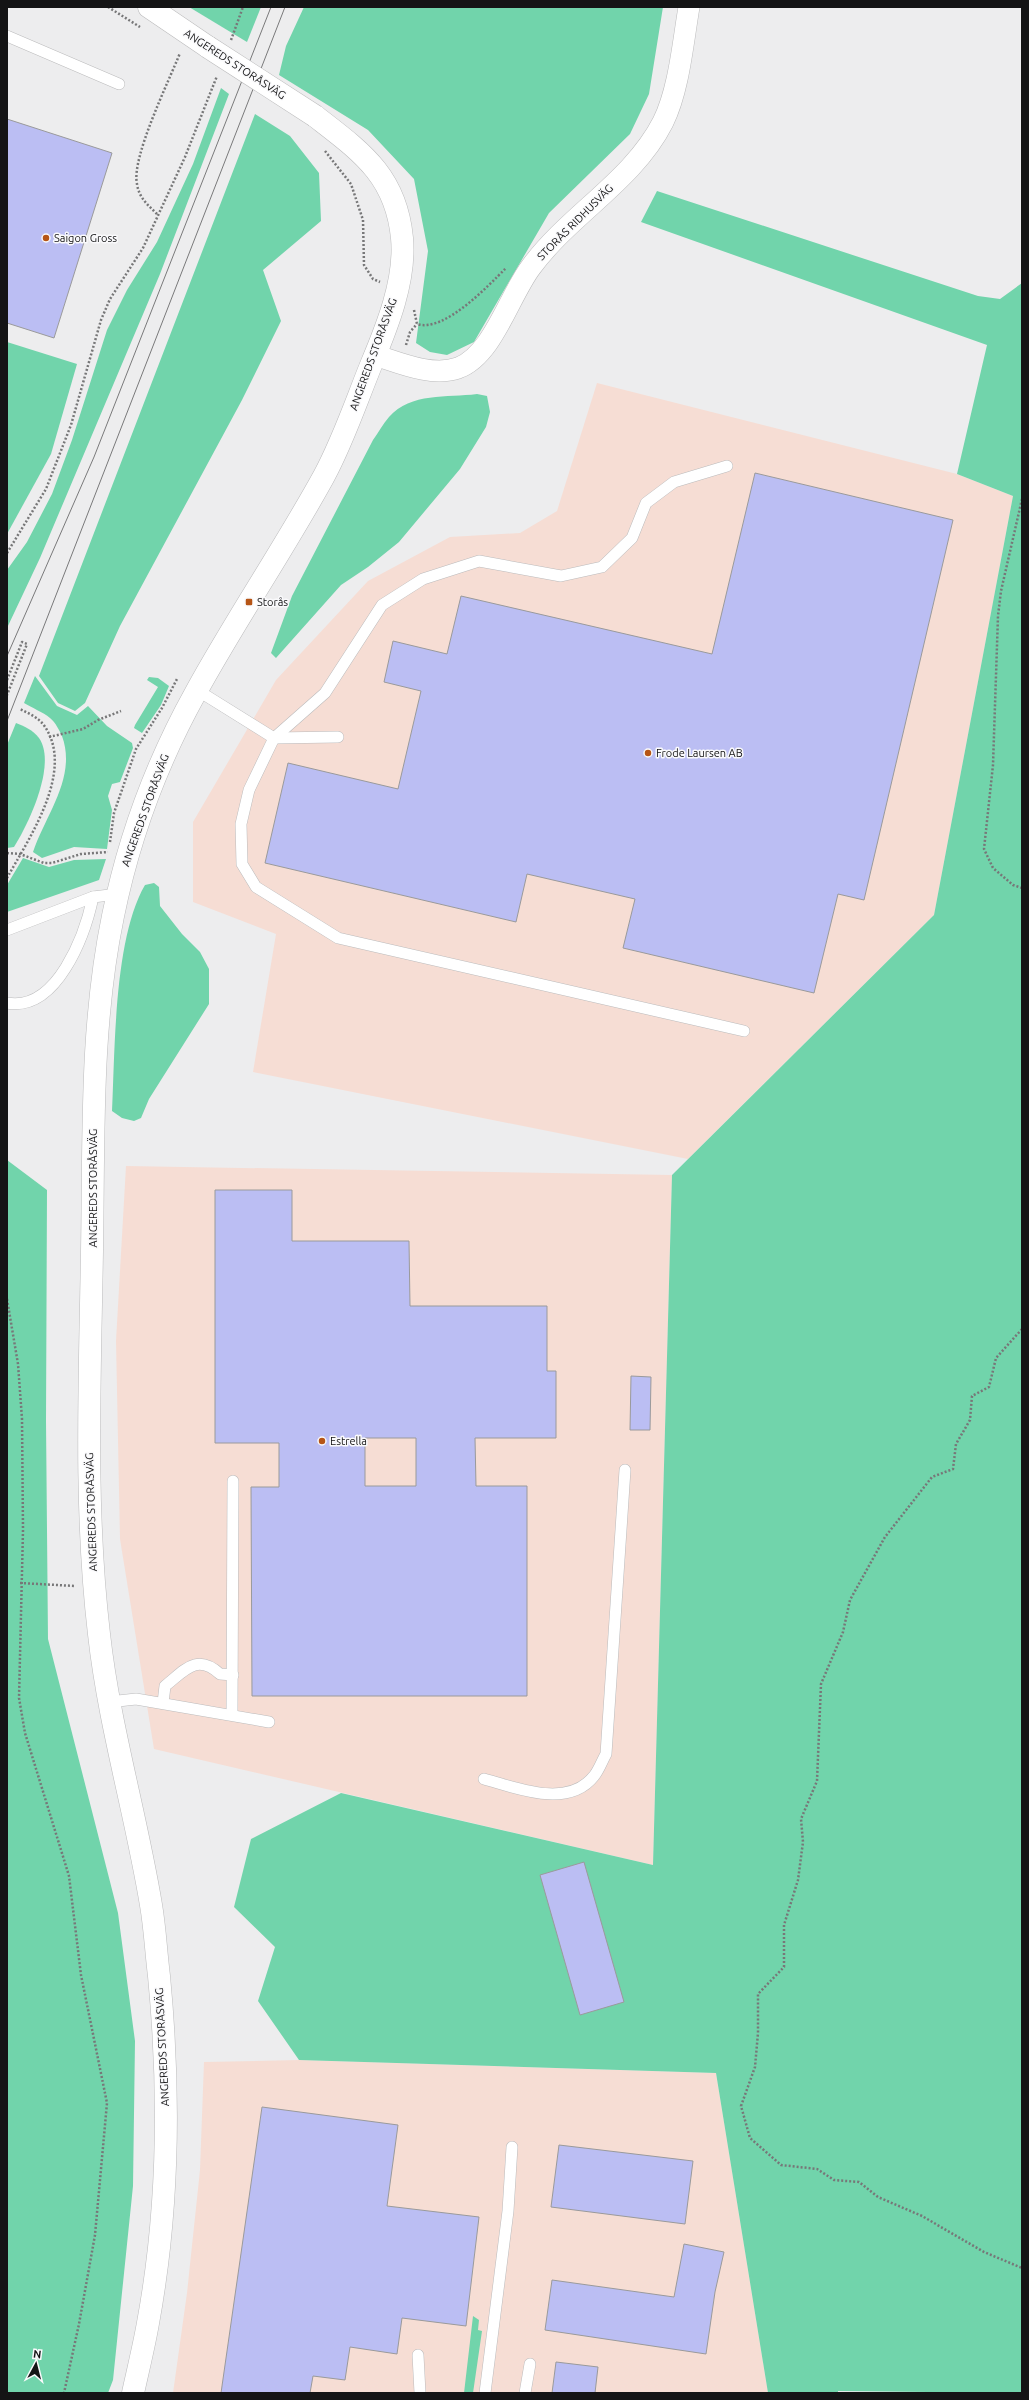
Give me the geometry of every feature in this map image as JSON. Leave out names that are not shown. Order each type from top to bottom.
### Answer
[{"type":"street","name":"ANGEREDS STORÅSVÄG","points":[[133,2393],[149,2321],[164,2187],[166,2106],[163,2025],[152,1910],[109,1702],[99,1640],[94,1586],[89,1496],[93,1078],[100,999],[118,894],[126,858],[159,765],[197,690],[327,471],[375,355],[397,288],[403,249],[401,230],[386,185],[362,152],[314,116],[208,48],[149,7]]},
{"type":"street","name":"STORÅS RIDHUSVÄG","points":[[375,355],[431,370],[447,370],[457,368],[475,358],[484,349],[524,276],[534,263],[552,241],[622,176],[642,154],[664,121],[675,80],[689,7]]},
{"type":"lane","points":[[7,36],[119,84]]},
{"type":"lane","points":[[727,466],[674,482],[646,503],[632,538],[602,567],[561,576],[479,561],[423,579],[382,605],[326,693],[274,738],[249,790],[241,824],[242,864],[256,887],[338,938],[744,1031]]},
{"type":"lane","points":[[197,690],[274,738],[338,737]]},
{"type":"lane","points":[[7,930],[93,897],[118,894]]},
{"type":"lane","points":[[7,1003],[17,1004],[32,1001],[44,994],[55,983],[88,922],[93,897]]},
{"type":"lane","points":[[484,1779],[528,1791],[550,1794],[574,1790],[595,1775],[606,1754],[625,1470]]},
{"type":"lane","points":[[232,1481],[232,1714]]},
{"type":"lane","points":[[163,1703],[165,1686],[190,1665],[200,1664],[212,1666],[220,1674],[233,1675]]},
{"type":"lane","points":[[109,1702],[136,1699],[232,1714],[269,1722]]},
{"type":"lane","points":[[485,2393],[508,2210],[512,2147]]},
{"type":"lane","points":[[418,2355],[420,2393]]},
{"type":"lane","points":[[526,2393],[530,2364]]},
{"type":"path","points":[[108,7],[144,29]]},
{"type":"path","points":[[230,44],[243,7]]},
{"type":"path","points":[[157,214],[146,204],[139,193],[136,171],[180,53],[174,49]]},
{"type":"path","points":[[7,553],[46,489],[71,425],[101,320],[110,299],[143,248],[157,214],[185,156],[219,72]]},
{"type":"path","points":[[321,147],[336,162],[351,184],[358,201],[363,220],[364,265],[367,273],[373,279],[397,288]]},
{"type":"path","points":[[415,307],[414,319],[417,324],[424,327],[434,326],[455,313],[510,264]]},
{"type":"path","points":[[402,363],[410,332],[417,324]]},
{"type":"path","points":[[1022,499],[1003,584],[998,616],[993,766],[984,849],[993,868],[1013,885],[1022,888]]},
{"type":"path","points":[[7,680],[22,642],[27,644],[7,695]]},
{"type":"path","points":[[7,853],[20,854],[44,863],[52,864],[81,854],[108,854],[114,813],[136,749],[162,708],[177,679]]},
{"type":"path","points":[[7,878],[53,786],[54,760],[49,737],[42,724],[20,709]]},
{"type":"path","points":[[49,737],[83,729],[98,720],[121,711]]},
{"type":"path","points":[[7,1299],[18,1364],[22,1419],[19,1698],[25,1733],[69,1876],[81,1975],[107,2103],[95,2234],[79,2324],[64,2393]]},
{"type":"path","points":[[1022,1329],[996,1358],[989,1387],[972,1396],[970,1420],[956,1444],[952,1469],[932,1477],[885,1537],[850,1600],[843,1632],[821,1684],[817,1781],[801,1819],[804,1842],[798,1880],[784,1925],[784,1967],[758,1994],[758,2033],[755,2067],[740,2106],[750,2138],[781,2165],[816,2169],[834,2180],[860,2182],[878,2197],[922,2216],[984,2252],[1022,2268]]},
{"type":"path","points":[[20,1583],[94,1586]]},
{"type":"shaded area","points":[[597,383],[957,474],[1013,496],[934,915],[688,1159],[253,1072],[276,934],[193,902],[193,822],[276,680],[368,581],[450,537],[520,533],[557,511]]},
{"type":"shaded area","points":[[126,1166],[672,1175],[653,1865],[154,1749],[120,1539],[116,1341]]},
{"type":"shaded area","points":[[299,2060],[716,2073],[768,2393],[173,2393],[187,2293],[200,2170],[204,2062]]},
{"type":"green space","points":[[189,7],[261,7],[247,42]]},
{"type":"green space","points":[[304,7],[663,7],[649,94],[630,134],[549,213],[474,342],[447,355],[430,352],[416,343],[428,251],[414,179],[368,130],[279,75],[286,46]]},
{"type":"green space","points":[[221,88],[229,94],[160,274],[40,558],[7,628],[7,570],[27,542],[52,494],[72,440],[107,330],[127,290],[157,242],[193,164]]},
{"type":"green space","points":[[255,114],[290,136],[319,173],[321,221],[263,270],[281,321],[242,400],[120,626],[85,703],[75,711],[58,703],[39,676]]},
{"type":"green space","points":[[657,191],[978,296],[1000,299],[1022,283],[1022,2393],[838,2391],[838,2393],[768,2393],[716,2073],[299,2060],[258,2001],[275,1947],[234,1907],[251,1839],[341,1793],[653,1865],[672,1175],[934,915],[1013,496],[957,474],[987,345],[641,222]]},
{"type":"green space","points":[[7,342],[77,364],[51,454],[7,534]]},
{"type":"green space","points":[[477,394],[487,396],[490,412],[486,427],[460,469],[399,542],[368,567],[341,585],[276,658],[271,653],[292,596],[373,440],[389,417],[408,403],[419,400],[442,396]]},
{"type":"green space","points":[[35,676],[57,706],[77,715],[88,706],[107,726],[132,743],[133,748],[120,782],[112,784],[108,796],[112,810],[107,849],[74,847],[42,858],[33,852],[58,795],[66,766],[66,751],[62,736],[56,724],[41,712],[24,703]]},
{"type":"green space","points":[[149,677],[158,678],[169,686],[161,705],[142,733],[134,728],[135,725],[158,687],[147,680]]},
{"type":"green space","points":[[16,723],[37,735],[44,749],[45,763],[39,793],[27,824],[14,847],[7,848],[7,745]]},
{"type":"green space","points":[[23,858],[49,867],[74,860],[106,859],[99,880],[7,912],[7,885]]},
{"type":"green space","points":[[154,883],[159,887],[160,906],[182,934],[200,952],[209,969],[209,1004],[149,1099],[141,1118],[134,1121],[122,1118],[112,1111],[118,995],[127,934],[135,907],[145,885]]},
{"type":"green space","points":[[7,1160],[47,1190],[46,1421],[48,1639],[118,1913],[135,2041],[133,2186],[113,2380],[108,2393],[7,2393]]},
{"type":"green space","points":[[473,2316],[479,2320],[478,2330],[482,2331],[473,2393],[464,2393]]},
{"type":"building","name":"Saigon Gross","points":[[7,119],[112,153],[54,338],[7,323]]},
{"type":"building","points":[[755,473],[953,520],[864,900],[838,894],[814,993],[623,948],[635,899],[527,874],[516,922],[265,863],[288,763],[398,789],[421,691],[384,682],[393,641],[447,654],[461,596],[712,654]]},
{"type":"building","name":"Estrella","points":[[215,1190],[292,1190],[292,1241],[409,1241],[410,1306],[547,1306],[547,1371],[556,1371],[556,1438],[475,1438],[476,1486],[527,1486],[527,1696],[252,1696],[251,1487],[279,1487],[279,1443],[215,1443]],"holes":[[[365,1438],[416,1438],[416,1486],[365,1486]]]},
{"type":"building","points":[[631,1376],[651,1377],[650,1430],[630,1430]]},
{"type":"building","points":[[584,1862],[624,2002],[580,2015],[540,1875]]},
{"type":"building","points":[[262,2107],[398,2125],[387,2206],[479,2217],[466,2326],[402,2318],[397,2354],[350,2347],[345,2380],[313,2376],[310,2393],[221,2393]]},
{"type":"building","points":[[559,2145],[693,2161],[685,2224],[551,2207]]},
{"type":"building","points":[[684,2244],[724,2252],[715,2292],[706,2354],[545,2330],[552,2280],[674,2297]]},
{"type":"building","points":[[556,2362],[598,2367],[595,2393],[552,2393]]},
{"type":"tram line","points":[[7,656],[94,457],[271,7]]},
{"type":"tram line","points":[[7,721],[285,7]]},
{"type":"place","name":"Saigon Gross","points":[[46,238]]},
{"type":"place","name":"Storås","points":[[249,602]]},
{"type":"place","name":"Frode Laursen AB","points":[[648,753]]},
{"type":"place","name":"Estrella","points":[[322,1441]]}]
